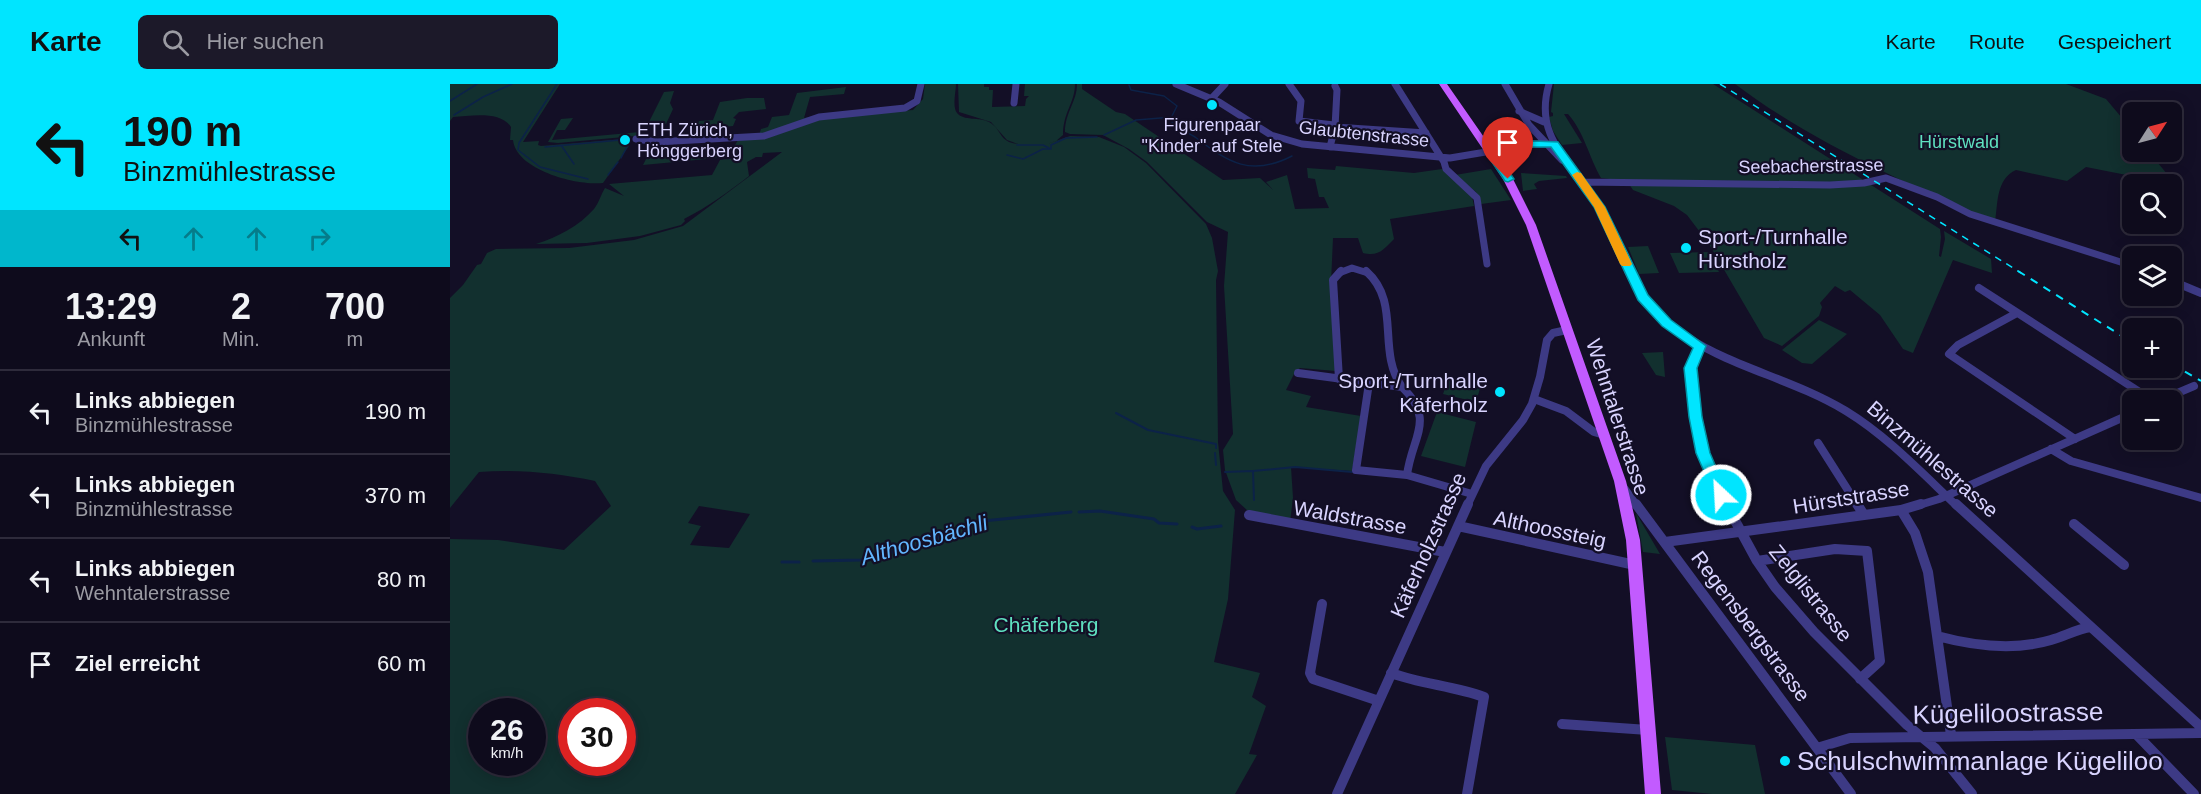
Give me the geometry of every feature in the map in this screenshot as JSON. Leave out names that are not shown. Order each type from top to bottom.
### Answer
[{"type":"main road","name":"Wehntalerstrasse","points":[[1443,84],[1508,179],[1531,225],[1620,481],[1633,540],[1653,794]]},
{"type":"street","points":[[636,139],[657,142],[773,134],[819,117],[904,108],[917,101],[921,84]]},
{"type":"street","points":[[1014,103],[1016,84]]},
{"type":"street","name":"Glaubtenstrasse","points":[[1176,84],[1212,98],[1282,139],[1330,147],[1440,157],[1490,152]]},
{"type":"street","points":[[1212,98],[1225,84]]},
{"type":"street","points":[[1289,84],[1301,101],[1299,121],[1426,134]]},
{"type":"street","points":[[1395,84],[1447,171],[1478,198],[1487,264]]},
{"type":"street","name":"Binzmühlestrasse","points":[[1505,84],[1519,111],[1532,129],[1544,143],[1552,147],[1569,164],[1583,183],[1599,207],[1642,297],[1666,323],[1700,346],[1808,391],[1849,413],[1889,443],[2201,727]]},
{"type":"street","points":[[1490,152],[1502,154],[1552,147],[1543,109],[1544,95],[1549,84]]},
{"type":"street","points":[[1330,147],[1335,126],[1337,90],[1335,86]]},
{"type":"street","points":[[1543,109],[1533,117],[1532,129],[1545,125]]},
{"type":"street","points":[[1519,111],[1545,125]]},
{"type":"street","points":[[1490,152],[1544,143]]},
{"type":"street","name":"Seebacherstrasse","points":[[1583,183],[1830,185],[1864,183],[1887,178],[2001,225],[2122,262]]},
{"type":"street","points":[[1339,379],[1333,280],[1342,270],[1355,268],[1370,275],[1385,301],[1391,369],[1402,387],[1415,397],[1422,414],[1419,433],[1407,465],[1407,475]]},
{"type":"street","points":[[2182,285],[2201,293]]},
{"type":"street","points":[[1979,288],[2136,390]]},
{"type":"street","points":[[2017,313],[1958,345],[1949,354],[2075,439]]},
{"type":"street","name":"Käferholzstrasse","points":[[1337,794],[1472,494],[1490,458],[1520,423],[1534,399],[1547,340],[1553,333],[1567,330]]},
{"type":"street","name":"Zelglistrasse","points":[[1700,346],[1691,368],[1698,434],[1713,480],[1757,561],[1775,587],[1814,632],[1860,679],[1935,748],[1972,794]]},
{"type":"street","points":[[1298,373],[1402,387]]},
{"type":"street","points":[[1369,383],[1356,470],[1407,475],[1472,494]]},
{"type":"street","points":[[2182,391],[2194,386]]},
{"type":"street","points":[[1534,399],[1566,411],[1594,432],[1604,435]]},
{"type":"street","name":"Hürststrasse","points":[[1665,542],[1901,510],[1947,495],[2122,418]]},
{"type":"street","points":[[1818,443],[1864,515]]},
{"type":"street","points":[[2051,449],[2071,461],[2201,498]]},
{"type":"street","name":"Regensbergstrasse","points":[[1620,481],[1851,794]]},
{"type":"street","points":[[1901,510],[1921,548],[1928,572],[1950,735]]},
{"type":"street","name":"Waldstrasse","points":[[1249,515],[1445,552]]},
{"type":"street","points":[[2074,524],[2124,565]]},
{"type":"street","name":"Althoossteig","points":[[1458,526],[1635,565]]},
{"type":"street","points":[[1757,561],[1835,549],[1868,551],[1880,661],[1860,679]]},
{"type":"street","points":[[1322,604],[1310,672],[1313,679],[1379,701]]},
{"type":"street","points":[[1937,636],[1969,644],[2020,646],[2050,641],[2084,627],[2091,627]]},
{"type":"street","points":[[1391,673],[1404,678],[1458,688],[1484,697],[1467,794]]},
{"type":"street","points":[[1562,724],[1648,730]]},
{"type":"street","name":"Kügeliloostrasse","points":[[1817,748],[1850,738],[2201,733]]},
{"type":"street","points":[[2136,734],[2194,794]]},
{"type":"green space","points":[[450,84],[560,84],[523,142],[539,141],[538,145],[541,146],[624,139],[630,141],[629,146],[603,183],[578,182],[549,174],[536,168],[517,151],[513,140],[510,140],[511,127],[500,118],[476,115],[453,117],[450,121]]},
{"type":"green space","name":"Chäferberg","points":[[925,84],[956,84],[954,103],[957,113],[963,117],[989,122],[1007,141],[1018,144],[1007,140],[991,122],[959,112],[958,84],[984,84],[984,87],[989,87],[989,90],[993,90],[992,107],[1025,106],[1029,96],[1024,96],[1025,84],[1075,84],[1063,135],[1056,141],[1070,136],[1099,137],[1124,147],[1146,163],[1206,224],[1212,238],[1218,271],[1216,280],[1218,442],[1223,491],[1235,510],[1228,599],[1214,662],[1260,673],[1252,697],[1266,706],[1249,754],[1257,755],[1235,794],[450,794],[450,539],[498,540],[564,550],[611,506],[595,481],[552,474],[508,471],[479,472],[450,508],[450,298],[463,285],[477,265],[481,264],[487,253],[496,249],[569,248],[634,240],[683,226],[782,152],[763,153],[762,157],[756,157],[747,162],[749,176],[710,204],[684,219],[681,225],[640,236],[587,243],[536,244],[582,221],[596,207],[605,188],[624,196],[609,184],[712,175],[720,160],[735,158],[735,145],[738,140],[823,118],[913,110],[923,99]],"holes":[[[699,506],[750,514],[729,548],[690,545],[701,526],[688,523]]]},
{"type":"green space","points":[[1077,84],[1082,84],[1082,89],[1116,112],[1125,114],[1223,180],[1260,178],[1273,190],[1266,182],[1287,175],[1295,209],[1329,208],[1324,197],[1319,197],[1315,179],[1308,178],[1307,168],[1335,170],[1336,166],[1414,173],[1442,169],[1472,196],[1474,206],[1390,219],[1394,239],[1377,253],[1363,253],[1358,238],[1333,238],[1331,283],[1336,371],[1300,368],[1295,372],[1286,390],[1311,396],[1306,407],[1361,416],[1352,471],[1291,467],[1293,498],[1290,522],[1248,511],[1236,500],[1225,470],[1223,450],[1233,434],[1224,286],[1228,232],[1207,222],[1147,162],[1129,149],[1103,135],[1065,132]]},
{"type":"green space","points":[[1554,84],[1713,84],[1940,229],[1939,256],[1941,257],[1945,239],[1944,231],[1991,259],[1992,273],[1953,260],[1913,353],[1903,349],[1880,315],[1850,290],[1845,292],[1835,286],[1820,303],[1822,307],[1819,316],[1782,346],[1764,338],[1709,244],[1687,215],[1674,206],[1633,190],[1627,181],[1601,178],[1574,121],[1568,114],[1564,114],[1582,143],[1562,145],[1553,131],[1549,117],[1553,116],[1551,112]]},
{"type":"green space","name":"Hürstwald","points":[[1735,84],[2066,84],[2106,99],[2122,118],[2122,162],[2157,162],[2167,174],[2122,174],[2086,167],[2067,181],[2016,170],[2009,174],[2001,185],[1995,222],[1894,177],[1828,143]]},
{"type":"green space","points":[[846,87],[844,94],[810,97],[804,118],[821,115],[759,135],[761,129],[768,127],[772,117],[789,115],[797,93]]},
{"type":"green space","points":[[674,91],[670,103],[673,109],[666,124],[647,126],[664,92]]},
{"type":"green space","points":[[764,98],[766,109],[739,112],[733,118],[736,119],[733,126],[695,130],[699,121],[713,120],[720,102]]},
{"type":"green space","points":[[573,118],[565,130],[557,130],[552,140],[640,132],[635,136],[548,142],[561,119]]},
{"type":"green space","points":[[722,146],[717,158],[643,165],[649,153]]},
{"type":"green space","points":[[1491,169],[1511,200],[1481,204],[1476,192],[1455,175]]},
{"type":"green space","points":[[1521,173],[1566,176],[1567,178],[1539,181],[1534,184],[1537,189],[1523,191]]},
{"type":"green space","points":[[1648,246],[1659,273],[1639,274],[1628,247]]},
{"type":"green space","points":[[1710,252],[1719,272],[1679,273],[1670,253]]},
{"type":"green space","points":[[1819,320],[1847,334],[1812,364],[1802,363],[1782,350]]},
{"type":"green space","points":[[1663,352],[1665,377],[1656,375],[1642,353]]},
{"type":"green space","points":[[1449,377],[1481,385],[1476,402],[1443,394]]},
{"type":"green space","points":[[1437,412],[1476,422],[1465,467],[1421,456]]},
{"type":"green space","points":[[1636,513],[1660,554],[1643,552]]},
{"type":"green space","points":[[1665,737],[1755,745],[1765,794],[1712,794],[1672,790]]},
{"type":"waterway","points":[[450,101],[477,84]]},
{"type":"waterway","points":[[454,115],[483,97],[512,84]]},
{"type":"waterway","points":[[557,84],[519,143],[518,150],[540,167],[588,179]]},
{"type":"waterway","points":[[1129,85],[1131,90],[1164,96],[1177,106],[1172,116]]},
{"type":"waterway","points":[[1104,135],[1136,120],[1173,117]]},
{"type":"waterway","points":[[1172,122],[1219,154],[1241,164],[1264,166],[1292,156]]},
{"type":"waterway","points":[[1007,155],[1023,159],[1043,149],[1051,149],[1051,145],[1066,138],[1097,137]]},
{"type":"waterway","points":[[561,145],[620,140]]},
{"type":"waterway","points":[[545,147],[561,145]]},
{"type":"waterway","points":[[561,145],[574,164]]},
{"type":"waterway","points":[[621,158],[628,145]]},
{"type":"waterway","points":[[1017,145],[1043,145],[1049,148]]},
{"type":"waterway","points":[[608,175],[618,162]]},
{"type":"waterway","points":[[1116,413],[1148,430],[1216,444],[1216,448]]},
{"type":"waterway","points":[[1215,453],[1216,465]]},
{"type":"waterway","name":"Althoosbächli","points":[[1254,500],[1253,471],[1295,467],[1352,472]]},
{"type":"waterway","points":[[1225,472],[1252,471]]},
{"type":"waterway","name":"Althoosbächli","points":[[1079,512],[1100,511],[1154,519],[1159,523],[1177,524]]},
{"type":"waterway","name":"Althoosbächli","points":[[813,561],[861,560],[919,545],[956,529],[983,521],[1071,512]]},
{"type":"waterway","name":"Althoosbächli","points":[[1192,527],[1197,529],[1221,526]]},
{"type":"waterway","name":"Althoosbächli","points":[[782,562],[799,562]]},
{"type":"railway","points":[[1720,84],[2021,273]]},
{"type":"railway","points":[[2018,271],[2122,336]]},
{"type":"railway","points":[[2182,370],[2201,381]]},
{"type":"slow traffic","points":[[1577,175],[1599,207],[1626,264]]},
{"type":"place","name":"Figurenpaar \"Kinder\" auf Stele","points":[[1212,105]]},
{"type":"place","name":"ETH Zürich, Hönggerberg","points":[[625,140]]},
{"type":"place","name":"Sport-/Turnhalle Hürstholz","points":[[1686,248]]},
{"type":"place","name":"Sport-/Turnhalle Käferholz","points":[[1500,392]]},
{"type":"place","name":"Schulschwimmanlage Kügeliloo","points":[[1785,761]]},
{"type":"route","points":[[1508,179],[1490,152],[1533,144],[1554,144],[1599,207],[1642,297],[1666,323],[1700,346],[1692,360],[1691,368],[1698,434],[1713,480],[1721,495]]}]
